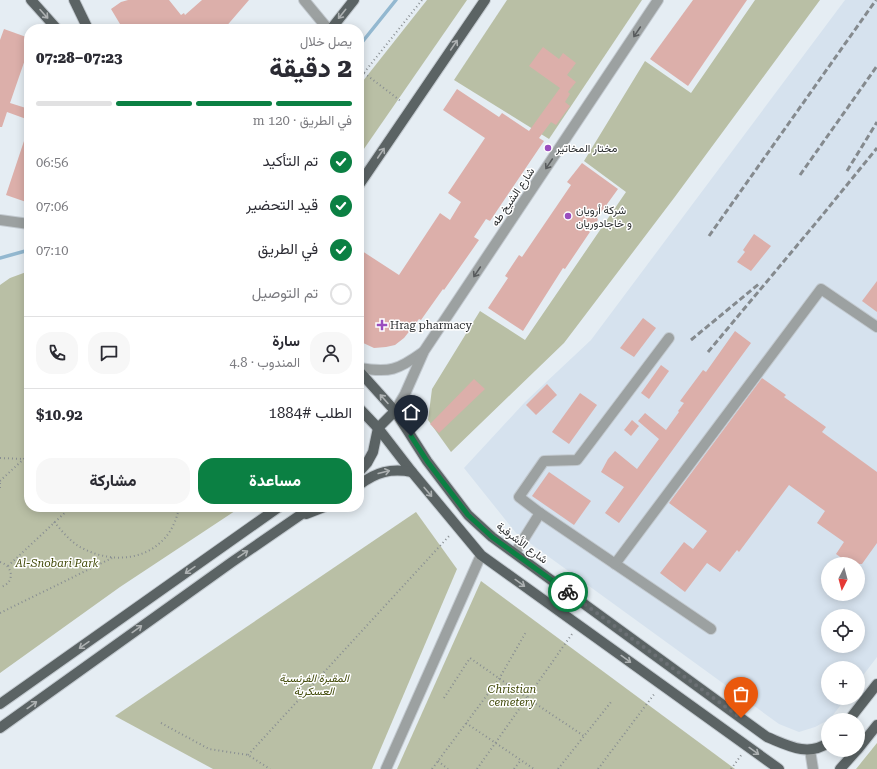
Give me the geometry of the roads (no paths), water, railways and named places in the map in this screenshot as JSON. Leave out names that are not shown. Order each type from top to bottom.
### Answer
[{"type":"main road","points":[[30,0],[52,24]]},
{"type":"main road","points":[[74,0],[86,24]]},
{"type":"main road","points":[[335,24],[354,0]]},
{"type":"main road","points":[[364,178],[485,0]]},
{"type":"main road","name":"شارع الأشرفية","points":[[364,377],[395,411],[427,461],[468,515],[492,537],[767,737],[795,748],[810,750]]},
{"type":"main road","points":[[364,466],[373,452],[378,428],[395,411]]},
{"type":"main road","points":[[364,413],[378,428],[412,472],[481,555],[778,769]]},
{"type":"main road","points":[[364,482],[375,475],[387,471],[399,470],[412,472]]},
{"type":"main road","points":[[0,704],[272,512]]},
{"type":"main road","points":[[0,728],[304,512]]},
{"type":"main road","points":[[295,518],[311,512]]},
{"type":"main road","points":[[854,713],[877,684]]},
{"type":"main road","points":[[865,740],[877,724]]},
{"type":"main road","points":[[810,750],[821,746]]},
{"type":"main road","points":[[840,769],[851,757]]},
{"type":"street","points":[[304,0],[324,24]]},
{"type":"street","name":"شارع الشيخ طه","points":[[395,411],[405,394],[424,351],[658,0]]},
{"type":"street","points":[[0,220],[24,223]]},
{"type":"street","points":[[615,564],[821,289],[877,328]]},
{"type":"street","points":[[669,338],[577,460],[544,461],[519,497],[540,513],[711,629]]},
{"type":"street","points":[[364,369],[378,371],[392,370],[407,363],[424,351]]},
{"type":"street","points":[[515,553],[540,513]]},
{"type":"street","points":[[386,769],[481,555]]},
{"type":"street","points":[[810,750],[813,769]]},
{"type":"waterway","points":[[364,40],[396,0]]},
{"type":"waterway","points":[[0,258],[24,251]]},
{"type":"railway","points":[[709,236],[876,0]]},
{"type":"railway","points":[[800,175],[877,66]]},
{"type":"railway","points":[[847,171],[877,122]]},
{"type":"railway","points":[[708,352],[877,148]]},
{"type":"railway","points":[[691,340],[760,283]]},
{"type":"place","name":"مختار المخاتير","points":[[548,148]]},
{"type":"place","name":"شركة أرويان و خاجادوريان","points":[[568,216]]},
{"type":"place","name":"Hrag pharmacy","points":[[382,325]]},
{"type":"park label","name":"Al-Snobari Park","points":[[57,563]]},
{"type":"park label","name":"المقبرة الفرنسية العسكرية","points":[[314,684]]},
{"type":"park label","name":"Christian cemetery","points":[[512,695]]}]
